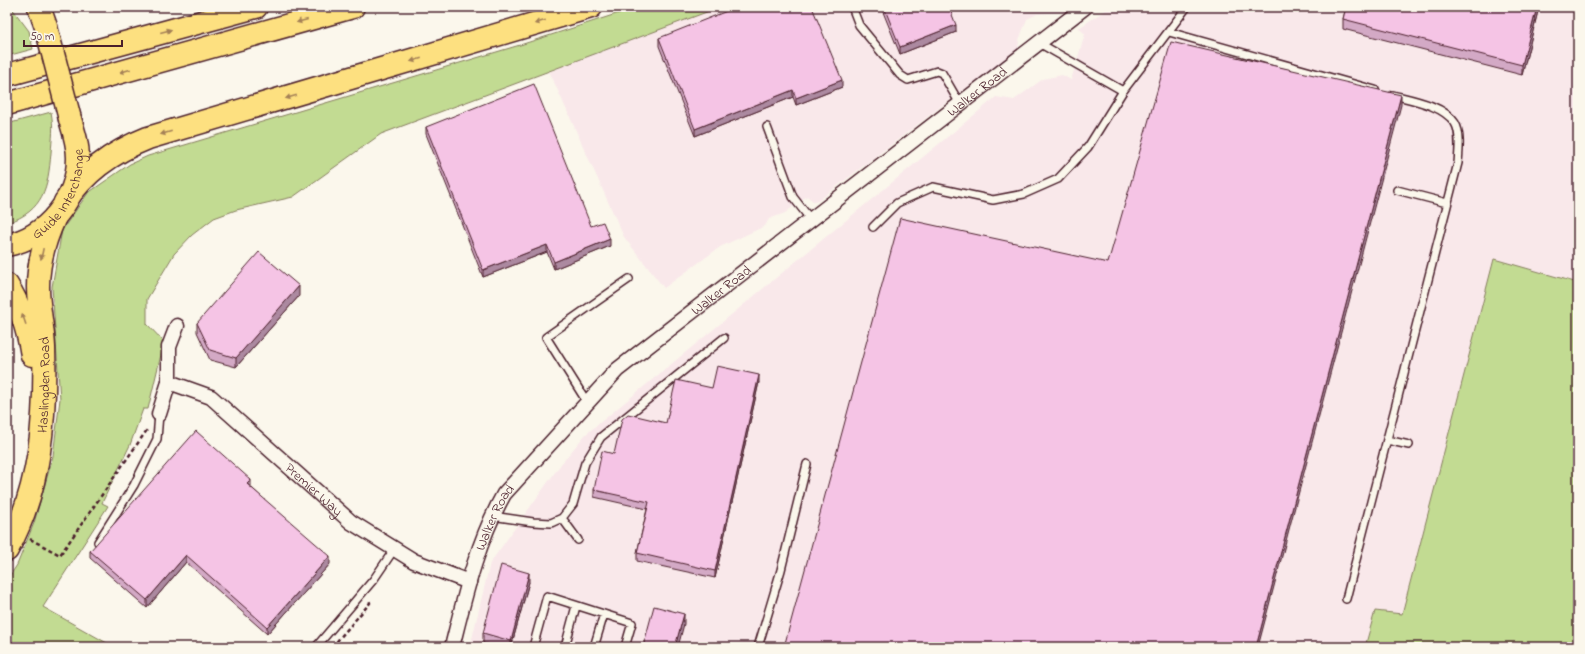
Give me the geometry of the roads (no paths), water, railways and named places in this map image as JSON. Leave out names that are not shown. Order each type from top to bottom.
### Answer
[{"type":"highway","points":[[7,74],[256,7]]},
{"type":"highway","points":[[7,104],[353,7]]},
{"type":"highway","points":[[60,209],[77,185],[101,164],[123,149],[142,141],[591,7]]},
{"type":"highway","name":"Guide Interchange","points":[[7,245],[36,233],[60,209],[73,186],[78,166],[76,138],[43,17]]},
{"type":"highway","name":"Haslingden Road","points":[[10,536],[30,496],[42,431],[44,346],[38,275],[43,247],[60,209]]},
{"type":"highway","name":"Haslingden Road","points":[[7,285],[19,306],[29,336],[32,356],[33,399],[29,450],[10,536]]},
{"type":"street","name":"Walker Road","points":[[452,647],[478,549],[492,516],[512,484],[617,370],[1085,7]]},
{"type":"street","points":[[159,414],[169,382],[169,348],[177,326]]},
{"type":"street","name":"Premier Way","points":[[169,382],[211,397],[351,522],[414,561],[437,572],[469,582]]},
{"type":"lane","points":[[852,7],[859,25],[900,75],[908,80],[937,70],[942,73],[960,104]]},
{"type":"lane","points":[[873,227],[897,203],[934,187],[993,200],[1024,194],[1058,179],[1088,147],[1123,91],[1187,7]]},
{"type":"lane","points":[[1169,32],[1436,107],[1455,123],[1459,142],[1458,163],[1346,599]]},
{"type":"lane","points":[[1039,43],[1123,91]]},
{"type":"lane","points":[[767,127],[793,197],[811,220]]},
{"type":"lane","points":[[1397,190],[1448,203]]},
{"type":"lane","points":[[587,402],[546,337],[629,279]]},
{"type":"lane","points":[[492,516],[533,522],[551,522],[562,518],[573,504],[585,463],[600,437],[724,338]]},
{"type":"lane","points":[[98,542],[134,485],[155,444],[157,439],[159,414]]},
{"type":"lane","points":[[1387,440],[1409,445]]},
{"type":"lane","points":[[758,647],[781,570],[807,464]]},
{"type":"lane","points":[[562,518],[578,540]]},
{"type":"lane","points":[[316,647],[365,591],[395,548]]},
{"type":"lane","points":[[532,647],[547,596],[632,623],[625,647]]},
{"type":"lane","points":[[565,647],[576,606]]},
{"type":"lane","points":[[594,647],[604,614]]}]
